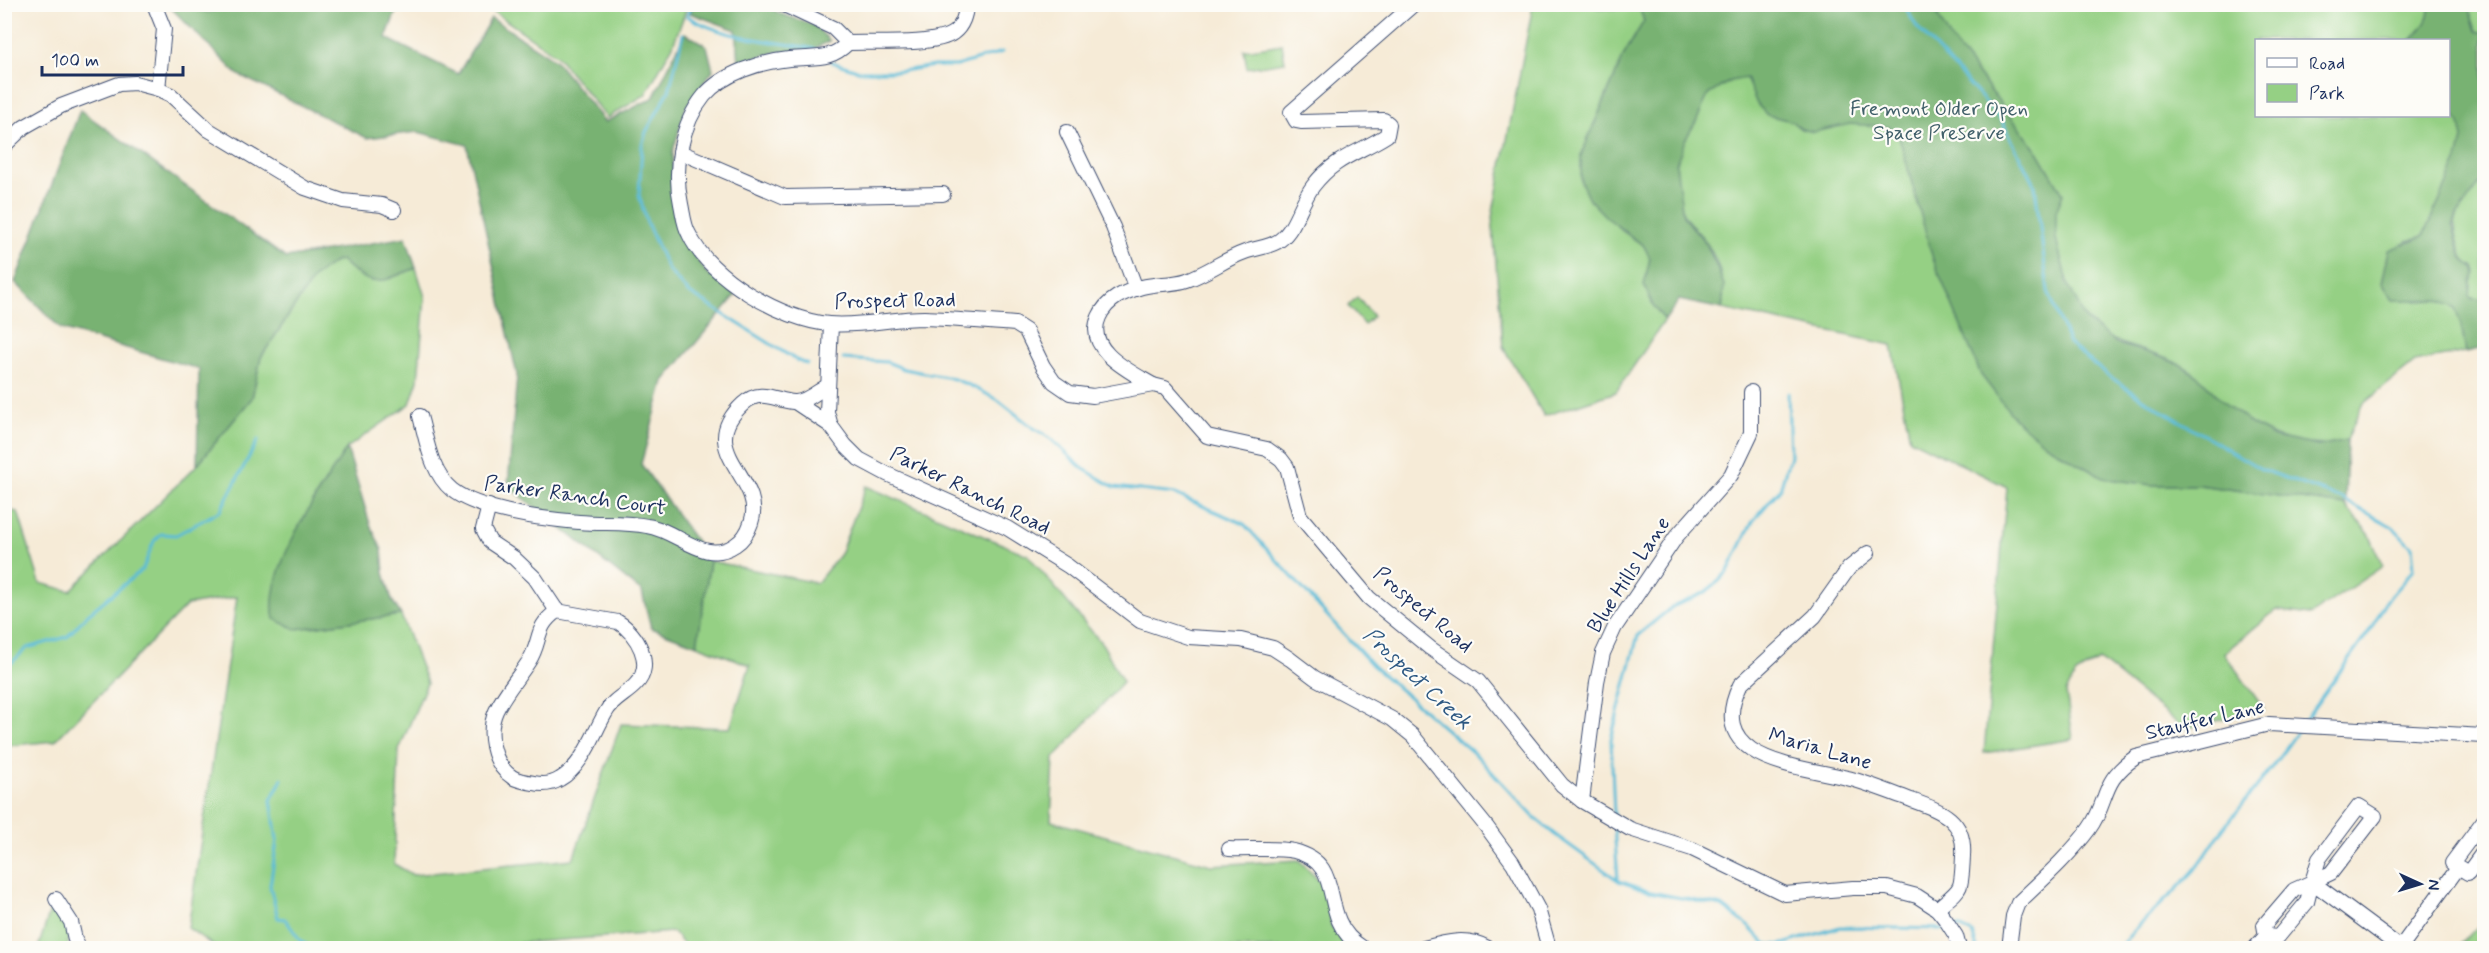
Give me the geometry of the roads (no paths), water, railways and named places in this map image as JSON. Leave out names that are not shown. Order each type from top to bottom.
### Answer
[{"type":"street","points":[[154,4],[164,29],[158,89]]},
{"type":"street","points":[[782,4],[832,27],[848,43],[932,41],[953,33],[964,20],[967,4]]},
{"type":"street","points":[[1153,385],[1120,365],[1099,343],[1095,334],[1096,324],[1110,301],[1136,289],[1186,281],[1245,252],[1278,242],[1288,232],[1311,188],[1324,173],[1338,160],[1388,135],[1389,124],[1384,120],[1301,123],[1296,121],[1291,112],[1414,4]]},
{"type":"street","name":"Prospect Road","points":[[848,43],[837,54],[787,59],[746,69],[714,85],[694,110],[680,152],[678,189],[688,234],[710,266],[748,294],[804,319],[831,325],[923,318],[1015,324],[1026,331],[1043,366],[1054,382],[1070,393],[1094,396],[1153,385],[1165,388],[1207,436],[1267,449],[1281,459],[1287,467],[1300,516],[1369,598],[1430,648],[1478,681],[1562,785],[1582,801],[1630,829],[1692,849],[1785,894],[1852,888],[1887,888],[1917,896],[1941,914],[1957,942]]},
{"type":"street","points":[[4,146],[24,127],[61,106],[119,84],[135,83],[158,89],[182,104],[209,130],[225,141],[305,188],[343,201],[382,205],[394,210]]},
{"type":"street","points":[[1067,132],[1113,227],[1136,289]]},
{"type":"street","points":[[680,152],[785,197],[943,194]]},
{"type":"street","points":[[829,419],[827,386],[831,325]]},
{"type":"street","points":[[795,402],[827,386]]},
{"type":"street","name":"Blue Hills Lane","points":[[1582,801],[1597,682],[1603,653],[1615,627],[1676,537],[1731,475],[1751,433],[1751,392]]},
{"type":"street","name":"Parker Ranch Court","points":[[420,416],[435,468],[450,488],[470,502],[578,522],[663,528],[689,545],[715,552],[724,551],[737,544],[748,531],[754,514],[751,493],[729,459],[725,438],[730,419],[743,403],[754,397],[774,395],[795,402]]},
{"type":"street","name":"Parker Ranch Road","points":[[795,402],[829,419],[845,446],[859,459],[1007,528],[1068,566],[1140,621],[1188,637],[1241,640],[1273,648],[1315,678],[1392,719],[1420,744],[1513,863],[1538,909],[1549,948]]},
{"type":"street","points":[[489,506],[483,529],[490,542],[525,568],[557,610],[618,622],[636,637],[640,646],[643,668],[640,679],[607,709],[572,771],[558,781],[542,785],[511,777],[491,744],[492,721],[502,699],[531,659],[541,627],[557,610]]},
{"type":"street","name":"Maria Lane","points":[[1868,553],[1849,568],[1815,616],[1740,685],[1734,698],[1732,721],[1735,731],[1750,750],[1769,761],[1855,780],[1939,810],[1955,823],[1963,835],[1962,885],[1941,914]]},
{"type":"street","name":"Stauffer Lane","points":[[2009,948],[2013,916],[2018,903],[2090,828],[2109,783],[2121,768],[2136,757],[2269,724],[2484,736]]},
{"type":"street","points":[[2254,948],[2266,936],[2277,937],[2307,902],[2312,882],[2319,859],[2360,806],[2375,816],[2331,873],[2312,882]]},
{"type":"street","points":[[2484,820],[2452,863],[2468,873],[2484,851]]},
{"type":"street","points":[[1229,849],[1295,852],[1314,861],[1326,873],[1332,888],[1338,920],[1347,936],[1363,948]]},
{"type":"street","points":[[2312,882],[2400,948],[2458,868]]},
{"type":"street","points":[[56,899],[71,922],[76,948]]},
{"type":"street","points":[[1424,948],[1465,940],[1488,948]]},
{"type":"waterway","points":[[692,4],[687,16],[717,30],[733,35],[815,49]]},
{"type":"waterway","points":[[1903,4],[1917,27],[2001,119],[2035,186],[2048,291],[2069,344],[2106,374],[2143,399],[2261,469],[2340,498],[2393,527],[2412,547],[2414,569],[2387,600],[2370,630],[2305,720]]},
{"type":"waterway","name":"Prospect Creek","points":[[683,34],[669,91],[646,132],[642,145],[639,195],[647,223],[668,270],[688,292],[796,360],[807,364]]},
{"type":"waterway","points":[[832,62],[860,71],[902,71],[934,66],[956,66],[1002,52]]},
{"type":"waterway","name":"Prospect Creek","points":[[843,359],[887,362],[904,369],[951,378],[969,385],[998,400],[1050,438],[1082,468],[1114,487],[1175,494],[1244,524],[1374,667],[1477,756],[1533,816],[1619,881],[1650,892],[1722,906],[1746,924],[1765,944],[1780,945],[1840,927],[1948,929]]},
{"type":"waterway","points":[[1614,815],[1611,739],[1638,635],[1672,607],[1704,593],[1719,581],[1728,571],[1753,521],[1780,489],[1790,456],[1788,393]]},
{"type":"waterway","points":[[4,670],[27,648],[67,637],[88,614],[143,569],[154,541],[161,534],[176,535],[220,511],[258,440]]},
{"type":"waterway","points":[[2119,948],[2194,871],[2299,729]]},
{"type":"waterway","points":[[282,779],[271,800],[277,840],[270,886],[278,918],[285,919],[300,940],[310,948]]},
{"type":"waterway","points":[[1614,826],[1618,880]]},
{"type":"waterway","name":"Prospect Creek","points":[[1955,928],[1959,927],[1972,933],[1977,948]]},
{"type":"park label","name":"Fremont Older Open Space Preserve","points":[[1939,121]]}]
